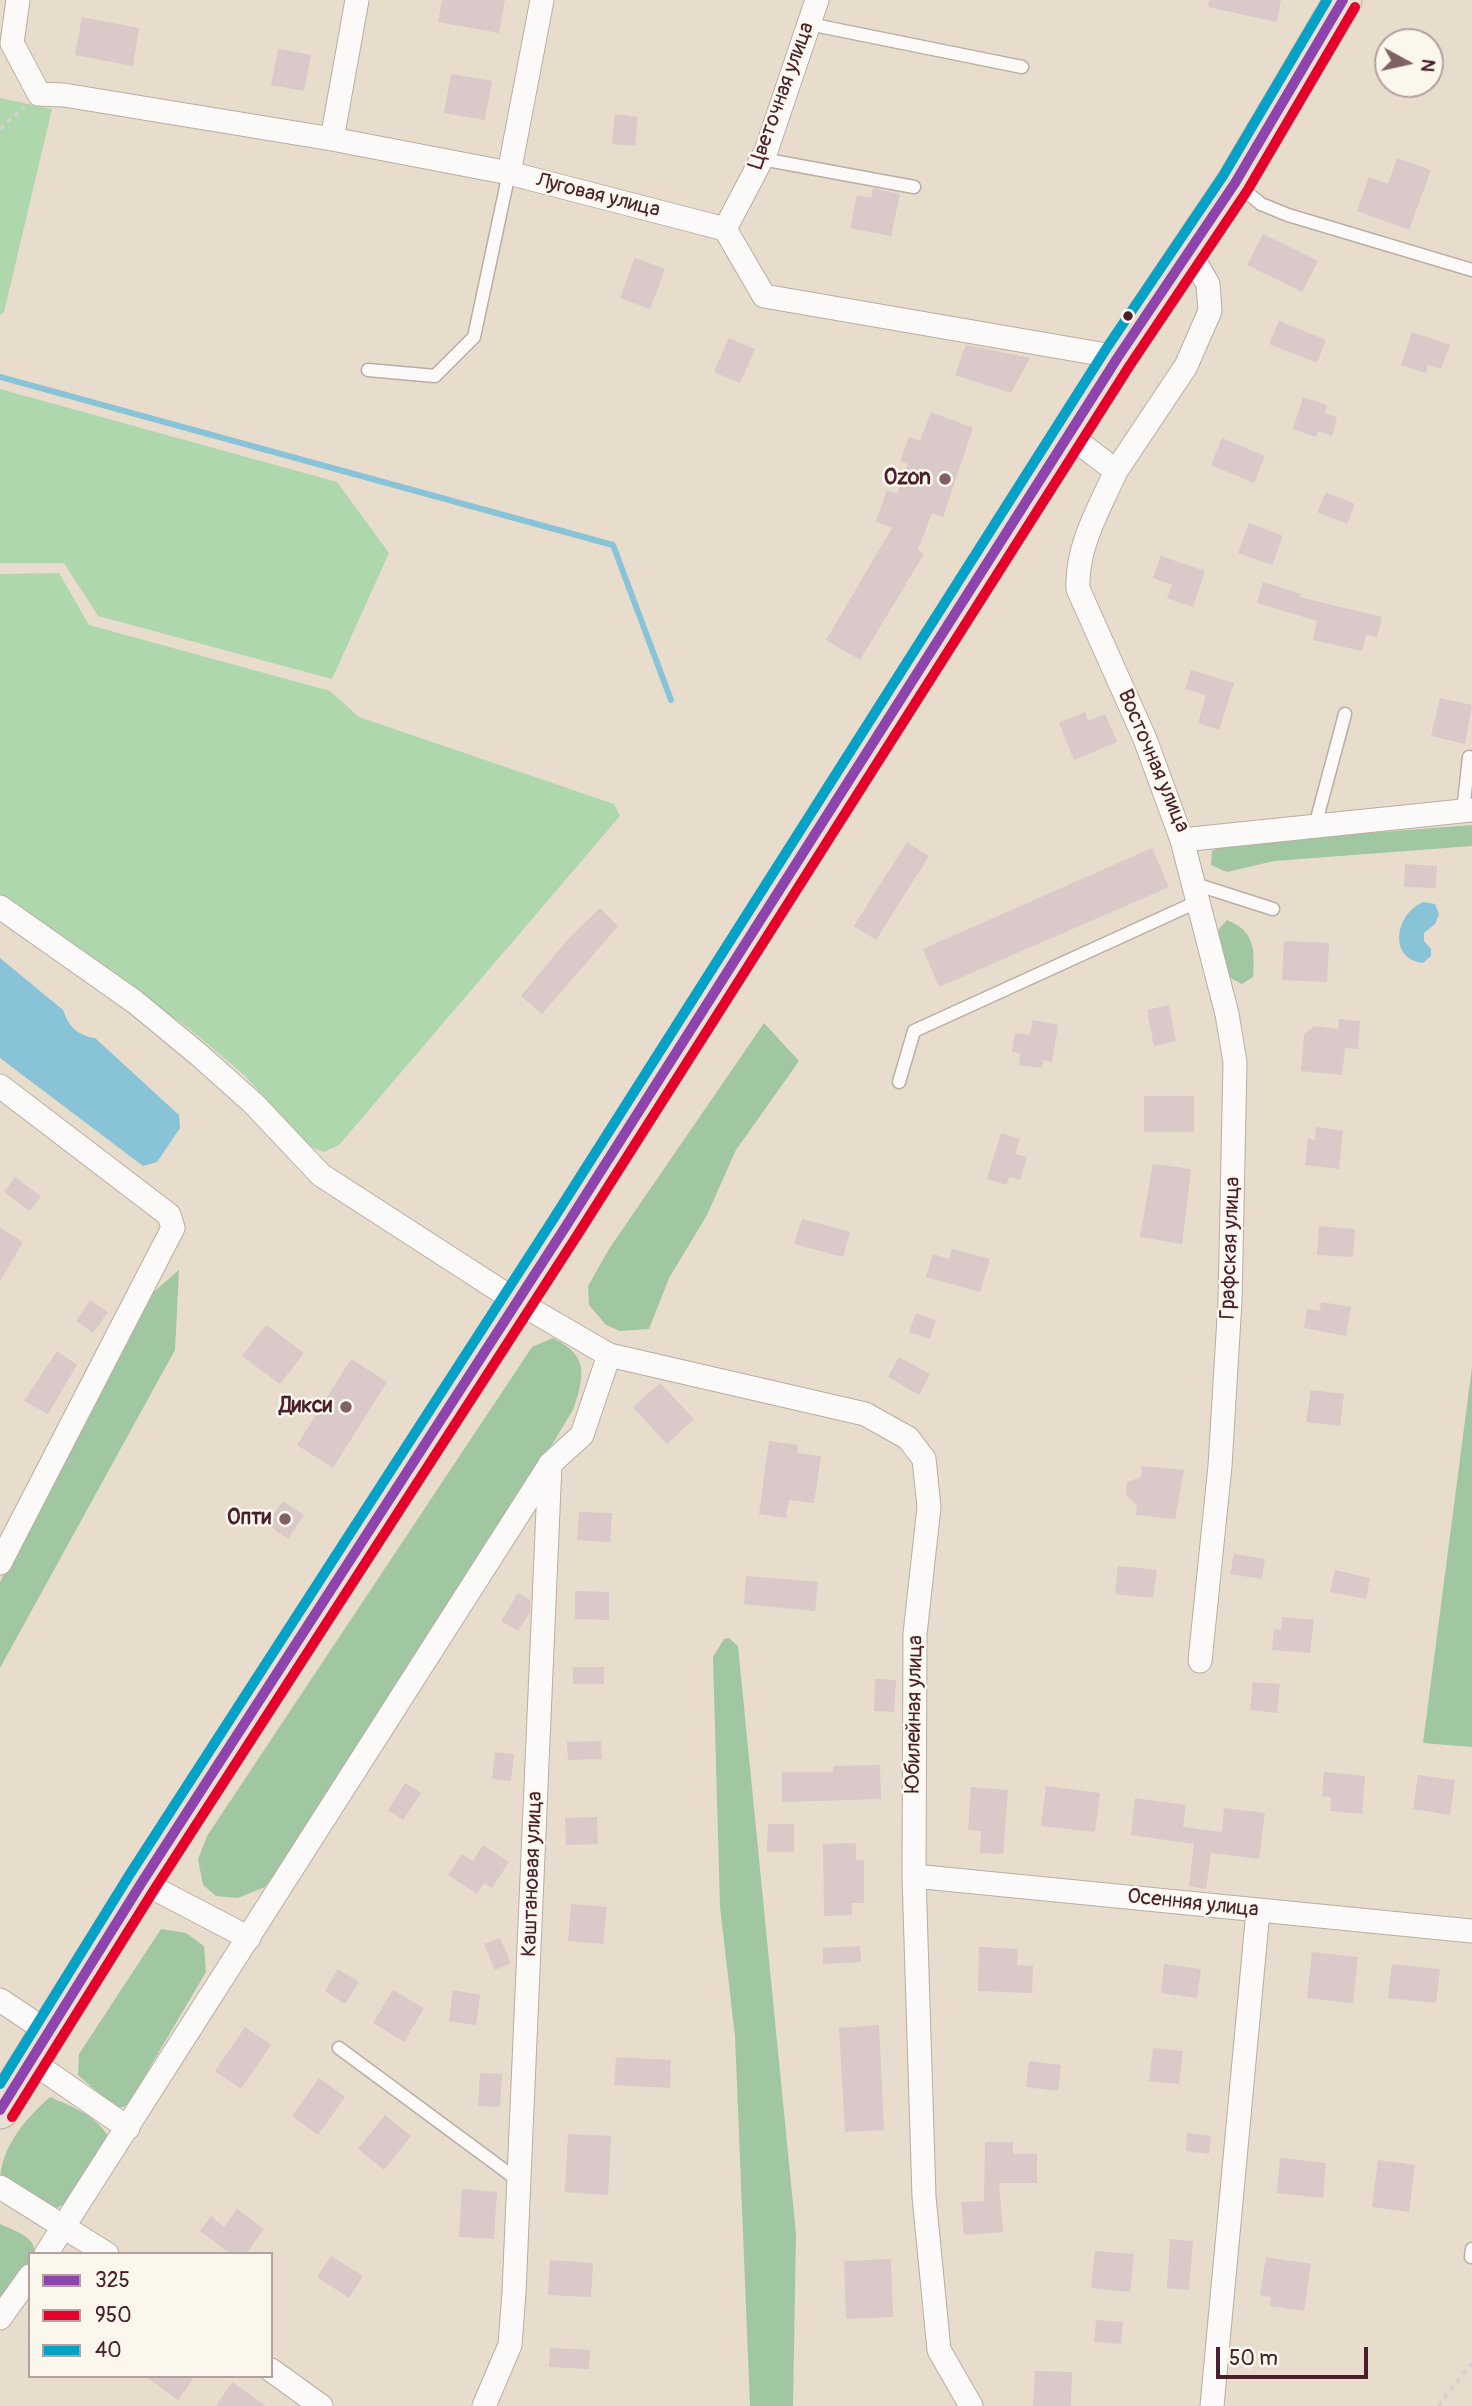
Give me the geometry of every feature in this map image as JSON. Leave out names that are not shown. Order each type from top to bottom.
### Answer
[{"type":"main road","points":[[0,2110],[142,1882],[1118,357],[1235,183],[1343,0]]},
{"type":"street","points":[[18,0],[12,43],[39,94]]},
{"type":"street","points":[[332,139],[357,0]]},
{"type":"street","points":[[509,173],[542,0]]},
{"type":"street","name":"Цветочная улица","points":[[725,229],[762,159],[817,0]]},
{"type":"street","name":"Луговая улица","points":[[39,94],[64,95],[332,139],[509,173],[725,229]]},
{"type":"street","points":[[725,229],[764,296],[1118,357]]},
{"type":"street","name":"Восточная улица","points":[[1189,252],[1208,284],[1210,311],[1185,366],[1116,471],[1086,539],[1077,567],[1078,589],[1145,739],[1182,840],[1467,811]]},
{"type":"street","points":[[1069,435],[1116,471]]},
{"type":"street","name":"Графская улица","points":[[1182,840],[1227,1014],[1235,1062],[1228,1328],[1220,1466],[1200,1661]]},
{"type":"street","name":"Юбилейная улица","points":[[0,907],[135,1002],[198,1054],[253,1103],[321,1175],[516,1301],[609,1355],[865,1414],[908,1438],[924,1460],[929,1507],[915,1634],[914,1876],[925,2197],[939,2350],[971,2406]]},
{"type":"street","points":[[0,1086],[169,1215],[173,1228],[0,1563]]},
{"type":"street","points":[[47,2252],[550,1464],[582,1435],[609,1355]]},
{"type":"street","name":"Каштановая улица","points":[[484,2406],[510,2345],[550,1464]]},
{"type":"street","name":"Осенняя улица","points":[[914,1876],[1472,1931]]},
{"type":"street","points":[[142,1882],[249,1938]]},
{"type":"street","points":[[1212,2406],[1258,1911]]},
{"type":"street","points":[[0,2000],[40,2046],[128,2128]]},
{"type":"street","points":[[0,2187],[104,2252]]},
{"type":"street","points":[[0,2318],[28,2279]]},
{"type":"street","points":[[273,2371],[321,2406]]},
{"type":"lane","points":[[809,24],[1022,67]]},
{"type":"lane","points":[[762,159],[914,187]]},
{"type":"lane","points":[[368,370],[435,376],[474,337],[509,173]]},
{"type":"lane","points":[[1235,183],[1261,204],[1288,215],[1472,270]]},
{"type":"lane","points":[[1315,826],[1345,714]]},
{"type":"lane","points":[[1467,811],[1469,757]]},
{"type":"lane","points":[[899,1082],[914,1031],[1197,892],[1273,909]]},
{"type":"lane","points":[[339,2048],[519,2181]]},
{"type":"path","points":[[0,129],[39,94]]},
{"type":"path","points":[[1438,2406],[1472,2363]]},
{"type":"green space","points":[[0,98],[52,109],[4,312],[0,315]]},
{"type":"green space","points":[[0,389],[337,482],[389,553],[332,679],[98,616],[64,563],[0,563]]},
{"type":"green space","points":[[59,573],[89,625],[330,691],[359,717],[614,804],[620,816],[339,1145],[324,1152],[311,1147],[245,1076],[191,1030],[0,895],[0,574]]},
{"type":"green space","points":[[1472,825],[1472,846],[1274,861],[1227,872],[1211,865],[1212,851],[1227,844]]},
{"type":"green space","points":[[1227,920],[1243,930],[1253,950],[1253,977],[1242,984],[1227,976],[1218,943],[1219,929]]},
{"type":"green space","points":[[764,1023],[799,1061],[736,1150],[707,1215],[669,1278],[649,1329],[620,1331],[606,1325],[589,1305],[588,1286],[609,1249]]},
{"type":"green space","points":[[179,1270],[175,1350],[0,1668],[0,1582],[150,1295]]},
{"type":"green space","points":[[553,1338],[573,1352],[581,1368],[580,1387],[573,1410],[388,1715],[265,1887],[238,1898],[216,1896],[203,1885],[198,1859],[207,1836],[532,1347]]},
{"type":"green space","points":[[1472,1367],[1472,1747],[1423,1743]]},
{"type":"green space","points":[[729,1638],[738,1646],[796,2234],[793,2406],[750,2406],[735,2036],[720,1907],[713,1657],[724,1639]]},
{"type":"green space","points":[[161,1929],[186,1933],[204,1946],[206,1972],[127,2106],[116,2108],[78,2075],[79,2054]]},
{"type":"green space","points":[[50,2097],[93,2119],[111,2141],[71,2201],[50,2211],[0,2183],[1,2170],[9,2146],[23,2125]]},
{"type":"green space","points":[[0,2224],[28,2238],[35,2252],[28,2252],[28,2270],[0,2309]]},
{"type":"water","points":[[1423,902],[1435,904],[1439,914],[1435,924],[1424,933],[1424,941],[1431,949],[1431,956],[1423,963],[1412,960],[1404,953],[1399,935],[1407,916]]},
{"type":"water","points":[[0,958],[63,1010],[74,1029],[95,1038],[179,1115],[180,1128],[157,1162],[143,1166],[0,1058]]},
{"type":"building","points":[[442,0],[505,0],[499,33],[438,22]]},
{"type":"building","points":[[1209,0],[1281,0],[1277,22],[1208,7]]},
{"type":"building","points":[[82,17],[139,28],[133,66],[75,55]]},
{"type":"building","points":[[278,49],[311,55],[304,91],[271,85]]},
{"type":"building","points":[[451,74],[492,81],[485,120],[444,113]]},
{"type":"building","points":[[615,114],[638,117],[635,146],[612,144]]},
{"type":"building","points":[[1397,158],[1431,170],[1409,230],[1357,211],[1369,177],[1388,184]]},
{"type":"building","points":[[873,188],[900,194],[891,236],[850,228],[857,195],[871,198]]},
{"type":"building","points":[[1263,234],[1318,261],[1302,292],[1247,265]]},
{"type":"building","points":[[635,258],[665,269],[650,309],[620,298]]},
{"type":"building","points":[[1279,321],[1326,340],[1317,363],[1269,344]]},
{"type":"building","points":[[1412,332],[1450,345],[1441,369],[1428,365],[1426,373],[1401,365]]},
{"type":"building","points":[[729,338],[755,349],[740,383],[714,372]]},
{"type":"building","points":[[966,345],[1030,358],[1011,393],[955,375]]},
{"type":"building","points":[[1303,397],[1327,405],[1325,413],[1337,417],[1332,436],[1318,431],[1316,437],[1293,429]]},
{"type":"building","points":[[931,412],[973,428],[943,517],[932,513],[918,550],[924,554],[860,660],[826,640],[892,528],[876,521],[887,490],[897,494],[908,464],[900,461],[909,437],[920,441]]},
{"type":"building","points":[[1222,438],[1265,456],[1254,483],[1211,465]]},
{"type":"building","points":[[1326,492],[1355,504],[1347,524],[1317,512]]},
{"type":"building","points":[[1249,523],[1283,536],[1272,565],[1238,553]]},
{"type":"building","points":[[1161,556],[1205,571],[1193,607],[1167,598],[1172,585],[1153,578]]},
{"type":"building","points":[[1263,582],[1301,594],[1300,597],[1382,617],[1377,637],[1366,635],[1362,651],[1313,640],[1317,621],[1257,603]]},
{"type":"building","points":[[1191,670],[1234,683],[1219,730],[1198,723],[1206,695],[1185,689]]},
{"type":"building","points":[[1440,698],[1472,705],[1465,744],[1431,736]]},
{"type":"building","points":[[1085,712],[1088,721],[1105,714],[1117,742],[1074,760],[1059,723]]},
{"type":"building","points":[[907,842],[929,856],[876,940],[854,926]]},
{"type":"building","points":[[1152,848],[1169,887],[939,987],[923,949]]},
{"type":"building","points":[[1405,864],[1437,866],[1436,888],[1404,887]]},
{"type":"building","points":[[600,908],[618,926],[542,1014],[521,996],[569,938]]},
{"type":"building","points":[[1284,941],[1329,943],[1327,982],[1282,980]]},
{"type":"building","points":[[1169,1005],[1176,1041],[1154,1046],[1147,1010]]},
{"type":"building","points":[[1339,1019],[1360,1021],[1358,1049],[1345,1048],[1342,1075],[1301,1071],[1304,1034],[1315,1026],[1338,1029]]},
{"type":"building","points":[[1033,1020],[1058,1025],[1052,1062],[1043,1060],[1042,1068],[1019,1065],[1020,1053],[1012,1052],[1015,1033],[1030,1035]]},
{"type":"building","points":[[1144,1096],[1194,1096],[1194,1132],[1144,1132]]},
{"type":"building","points":[[1316,1127],[1343,1131],[1339,1169],[1305,1165],[1308,1139],[1315,1140]]},
{"type":"building","points":[[1001,1133],[1020,1139],[1015,1154],[1027,1157],[1020,1180],[1009,1177],[1007,1185],[987,1179]]},
{"type":"building","points":[[1153,1164],[1191,1169],[1182,1244],[1140,1237]]},
{"type":"building","points":[[15,1177],[41,1196],[30,1211],[4,1192]]},
{"type":"building","points":[[802,1219],[850,1232],[843,1257],[794,1244]]},
{"type":"building","points":[[1319,1226],[1355,1229],[1353,1257],[1317,1255]]},
{"type":"building","points":[[0,1228],[23,1242],[0,1281]]},
{"type":"building","points":[[952,1249],[990,1259],[980,1292],[926,1277],[933,1254],[949,1259]]},
{"type":"building","points":[[90,1300],[108,1312],[93,1333],[76,1321]]},
{"type":"building","points":[[1321,1302],[1351,1307],[1346,1336],[1304,1328],[1307,1309],[1320,1311]]},
{"type":"building","points":[[916,1313],[936,1320],[930,1339],[909,1332]]},
{"type":"building","points":[[266,1325],[304,1353],[280,1384],[242,1356]]},
{"type":"building","points":[[57,1351],[77,1365],[48,1414],[24,1401]]},
{"type":"building","points":[[899,1357],[930,1374],[919,1395],[888,1377]]},
{"type":"building","name":"Дикси","points":[[351,1359],[387,1382],[333,1468],[297,1445]]},
{"type":"building","points":[[660,1383],[694,1419],[667,1444],[633,1407]]},
{"type":"building","points":[[1311,1390],[1344,1394],[1340,1426],[1306,1422]]},
{"type":"building","points":[[769,1441],[798,1445],[797,1453],[821,1456],[814,1503],[789,1500],[786,1518],[759,1514]]},
{"type":"building","points":[[1142,1466],[1184,1470],[1175,1519],[1136,1515],[1137,1505],[1126,1495],[1127,1482],[1141,1477]]},
{"type":"building","points":[[283,1501],[304,1515],[288,1539],[267,1524]]},
{"type":"building","points":[[579,1512],[612,1513],[610,1542],[577,1540]]},
{"type":"building","points":[[1234,1554],[1265,1559],[1262,1579],[1230,1574]]},
{"type":"building","points":[[1118,1566],[1157,1570],[1153,1598],[1115,1594]]},
{"type":"building","points":[[1335,1570],[1370,1578],[1366,1599],[1330,1592]]},
{"type":"building","points":[[746,1576],[818,1582],[815,1611],[744,1604]]},
{"type":"building","points":[[575,1591],[609,1592],[609,1620],[575,1619]]},
{"type":"building","points":[[518,1593],[530,1600],[530,1612],[518,1631],[501,1621]]},
{"type":"building","points":[[1282,1617],[1314,1620],[1310,1653],[1272,1650],[1274,1629],[1281,1630]]},
{"type":"building","points":[[573,1667],[604,1667],[604,1684],[573,1684]]},
{"type":"building","points":[[875,1679],[896,1680],[894,1712],[874,1711]]},
{"type":"building","points":[[1253,1682],[1280,1684],[1277,1713],[1250,1710]]},
{"type":"building","points":[[601,1741],[602,1759],[568,1760],[567,1742]]},
{"type":"building","points":[[495,1752],[514,1754],[511,1781],[492,1779]]},
{"type":"building","points":[[880,1765],[881,1799],[782,1802],[782,1772],[833,1772],[833,1766]]},
{"type":"building","points":[[1324,1772],[1365,1776],[1362,1814],[1330,1811],[1331,1797],[1322,1796]]},
{"type":"building","points":[[1418,1775],[1455,1780],[1450,1815],[1413,1809]]},
{"type":"building","points":[[405,1783],[421,1793],[403,1820],[388,1810]]},
{"type":"building","points":[[1046,1786],[1100,1793],[1095,1832],[1041,1826]]},
{"type":"building","points":[[971,1787],[1008,1790],[1003,1854],[980,1853],[981,1831],[968,1830]]},
{"type":"building","points":[[1135,1798],[1186,1805],[1183,1827],[1222,1832],[1224,1808],[1265,1813],[1259,1859],[1211,1853],[1206,1889],[1189,1886],[1194,1844],[1131,1835]]},
{"type":"building","points":[[597,1817],[598,1844],[566,1845],[565,1818]]},
{"type":"building","points":[[768,1824],[794,1824],[794,1852],[767,1852]]},
{"type":"building","points":[[856,1843],[856,1860],[864,1860],[864,1903],[852,1903],[852,1915],[824,1916],[823,1844]]},
{"type":"building","points":[[483,1845],[509,1862],[492,1888],[484,1883],[477,1894],[448,1875],[462,1854],[473,1861]]},
{"type":"building","points":[[571,1904],[607,1907],[603,1944],[568,1941]]},
{"type":"building","points":[[500,1938],[511,1963],[495,1970],[484,1944]]},
{"type":"building","points":[[860,1946],[861,1962],[823,1964],[823,1948]]},
{"type":"building","points":[[979,1947],[1018,1949],[1017,1965],[1033,1966],[1032,1993],[978,1991]]},
{"type":"building","points":[[1312,1952],[1358,1957],[1353,2003],[1307,1998]]},
{"type":"building","points":[[1164,1964],[1201,1969],[1197,1998],[1161,1993]]},
{"type":"building","points":[[1392,1964],[1440,1969],[1436,2003],[1388,1998]]},
{"type":"building","points":[[338,1969],[359,1982],[345,2004],[325,1991]]},
{"type":"building","points":[[393,1990],[424,2008],[404,2042],[373,2023]]},
{"type":"building","points":[[453,1990],[480,1995],[476,2025],[449,2021]]},
{"type":"building","points":[[879,2025],[884,2130],[845,2132],[839,2028]]},
{"type":"building","points":[[245,2027],[271,2045],[241,2089],[215,2071]]},
{"type":"building","points":[[1153,2048],[1183,2051],[1179,2084],[1149,2081]]},
{"type":"building","points":[[616,2057],[671,2060],[670,2088],[614,2085]]},
{"type":"building","points":[[1029,2061],[1061,2065],[1058,2091],[1026,2087]]},
{"type":"building","points":[[480,2073],[502,2074],[500,2107],[478,2106]]},
{"type":"building","points":[[319,2078],[345,2097],[318,2135],[292,2116]]},
{"type":"building","points":[[385,2115],[411,2136],[384,2170],[358,2149]]},
{"type":"building","points":[[1187,2133],[1211,2136],[1209,2154],[1186,2151]]},
{"type":"building","points":[[568,2134],[611,2136],[608,2195],[565,2192]]},
{"type":"building","points":[[985,2142],[1013,2142],[1013,2154],[1037,2154],[1037,2183],[999,2183],[1003,2232],[964,2235],[961,2202],[984,2201]]},
{"type":"building","points":[[1280,2158],[1326,2163],[1323,2198],[1277,2193]]},
{"type":"building","points":[[1378,2160],[1415,2165],[1409,2212],[1372,2207]]},
{"type":"building","points":[[462,2189],[497,2192],[494,2239],[459,2237]]},
{"type":"building","points":[[237,2209],[264,2229],[247,2252],[228,2252],[200,2231],[211,2216],[224,2227]]},
{"type":"building","points":[[1170,2239],[1193,2241],[1189,2290],[1167,2288]]},
{"type":"building","points":[[1095,2251],[1134,2254],[1130,2292],[1091,2288]]},
{"type":"building","points":[[331,2256],[363,2276],[349,2298],[317,2277]]},
{"type":"building","points":[[1266,2257],[1311,2264],[1304,2311],[1270,2306],[1271,2297],[1260,2295]]},
{"type":"building","points":[[891,2259],[893,2317],[846,2319],[844,2261]]},
{"type":"building","points":[[550,2260],[593,2263],[591,2297],[548,2295]]},
{"type":"building","points":[[1096,2320],[1123,2322],[1121,2344],[1094,2342]]},
{"type":"building","points":[[550,2348],[590,2350],[589,2369],[549,2367]]},
{"type":"building","points":[[1035,2371],[1072,2372],[1071,2406],[1033,2406]]},
{"type":"building","points":[[148,2378],[194,2378],[178,2400]]},
{"type":"building","points":[[232,2382],[266,2406],[216,2406]]},
{"type":"waterway","points":[[0,377],[613,545],[671,700]]},
{"type":"transit line","name":"40","points":[[0,2084],[130,1874],[554,1218],[1106,349],[1223,176],[1327,0]]},
{"type":"transit line","name":"325","points":[[0,2110],[142,1882],[566,1226],[1118,357],[1235,183],[1343,0]]},
{"type":"transit line","name":"950","points":[[12,2117],[154,1890],[578,1234],[1130,365],[1247,191],[1355,7]]},
{"type":"place","name":"Ozon","points":[[945,479]]},
{"type":"place","name":"Дикси","points":[[346,1407]]},
{"type":"place","name":"Опти","points":[[285,1519]]}]
